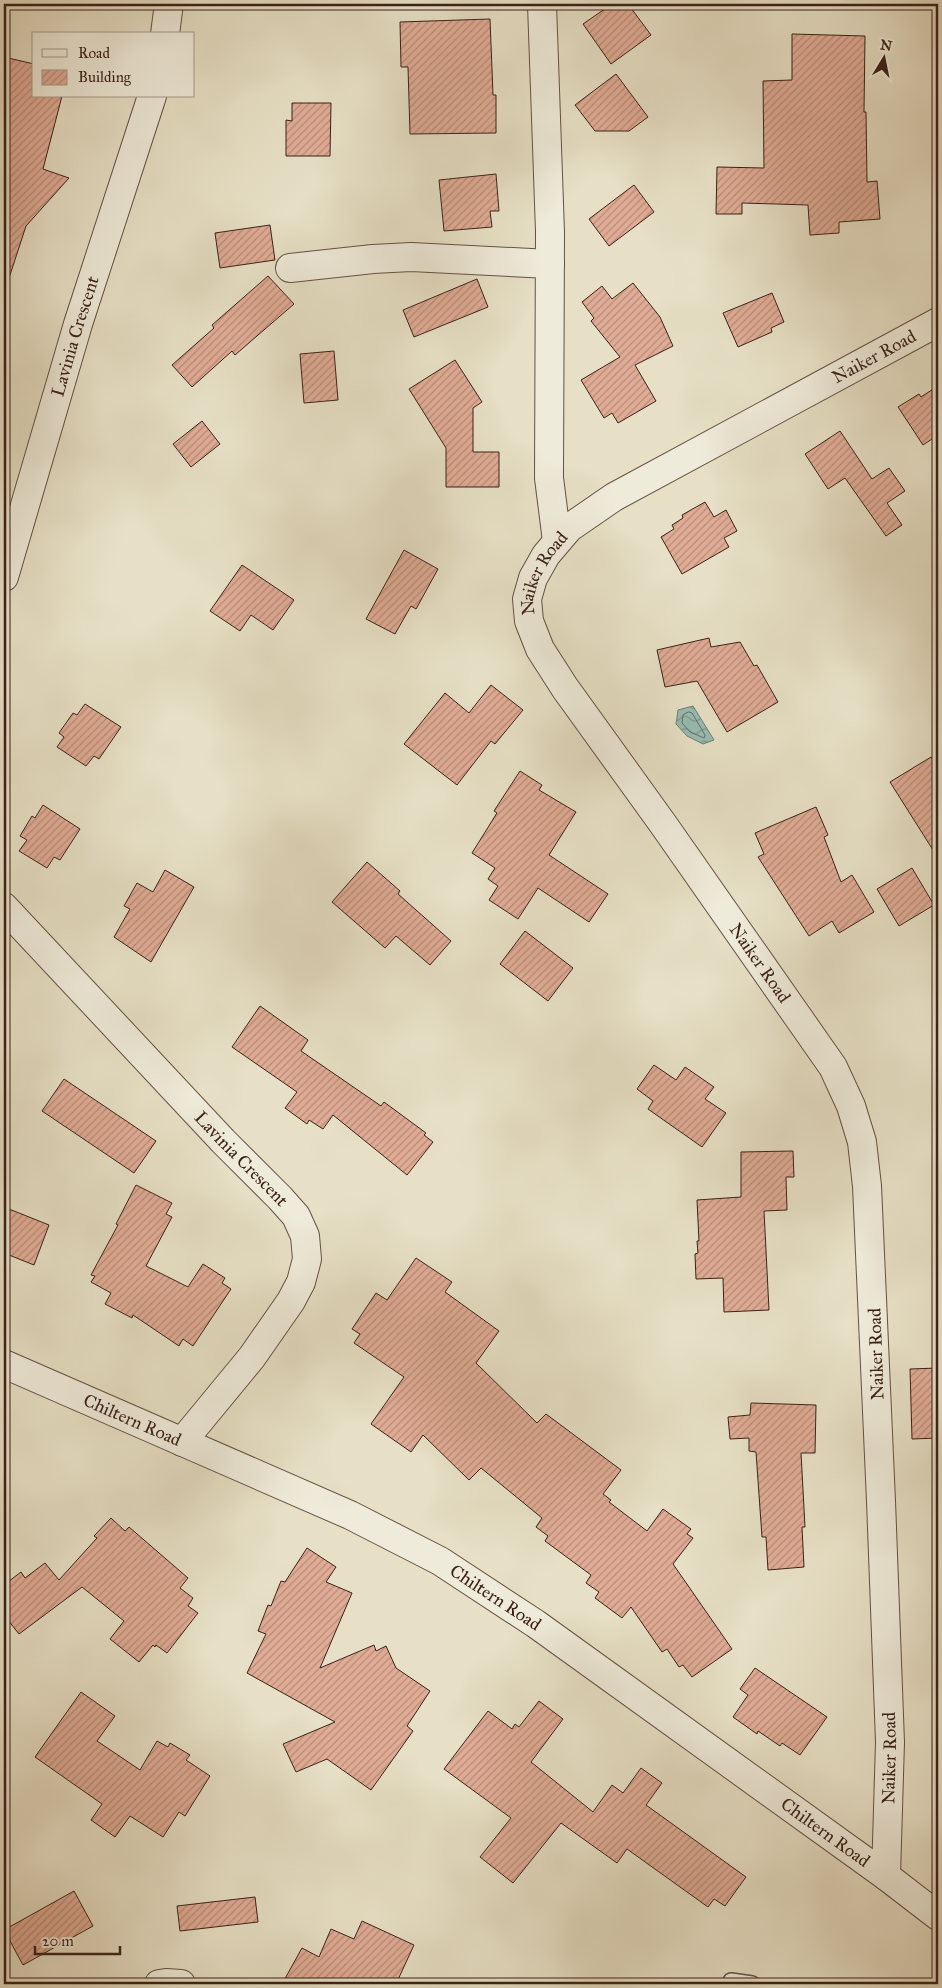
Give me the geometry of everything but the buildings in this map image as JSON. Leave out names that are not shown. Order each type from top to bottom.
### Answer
[{"type":"street","points":[[165,32],[167,4]]},
{"type":"street","points":[[542,4],[550,232],[549,478],[558,541]]},
{"type":"street","name":"Lavinia Crescent","points":[[4,577],[78,324],[151,98]]},
{"type":"street","points":[[290,268],[411,257],[550,264]]},
{"type":"street","name":"Naiker Road","points":[[886,1876],[889,1732],[872,1272],[867,1186],[862,1142],[851,1106],[833,1067],[565,688],[540,648],[529,621],[527,599],[533,578],[546,554],[569,528],[614,497],[938,322]]},
{"type":"street","name":"Lavinia Crescent","points":[[4,907],[223,1141],[280,1198],[296,1216],[305,1236],[307,1259],[301,1282],[291,1301],[252,1357],[182,1442]]},
{"type":"street","name":"Chiltern Road","points":[[4,1364],[350,1515],[440,1561],[536,1624],[886,1876],[938,1916]]},
{"type":"street","points":[[159,1984],[181,1984]]},
{"type":"lane","points":[[731,1980],[752,1984]]},
{"type":"water","points":[[693,706],[714,740],[703,744],[687,736],[676,724],[678,710]]}]
